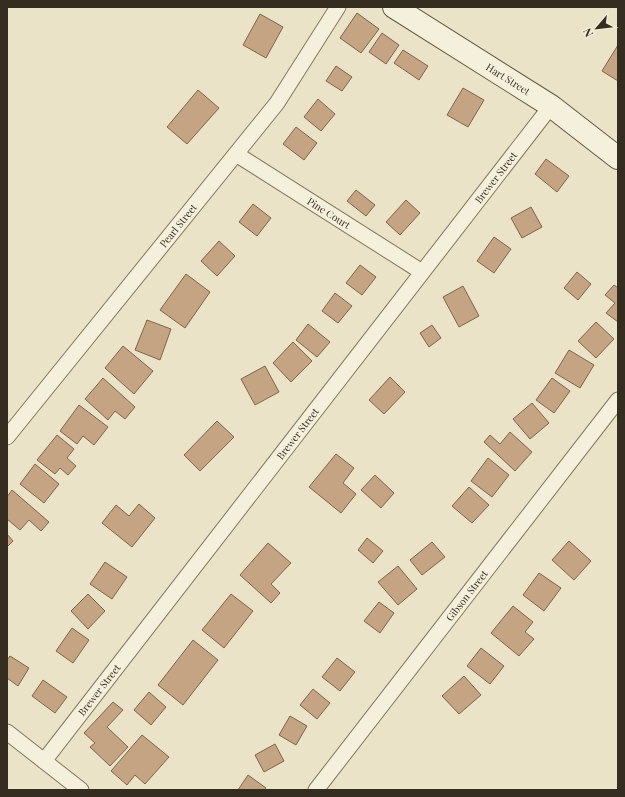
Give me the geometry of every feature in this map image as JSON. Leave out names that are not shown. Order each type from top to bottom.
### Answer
[{"type":"street","name":"Pearl Street","points":[[7,437],[277,104],[338,7]]},
{"type":"street","name":"Hart Street","points":[[394,7],[552,106],[618,158]]},
{"type":"street","name":"Brewer Street","points":[[44,761],[552,106]]},
{"type":"street","name":"Pine Court","points":[[236,154],[422,272]]},
{"type":"street","name":"Gibson Street","points":[[316,790],[618,400]]},
{"type":"street","points":[[7,732],[81,790]]},
{"type":"building","points":[[357,13],[379,29],[361,53],[340,38]]},
{"type":"building","points":[[260,14],[283,27],[266,58],[243,45]]},
{"type":"building","points":[[382,33],[399,45],[386,64],[369,52]]},
{"type":"building","points":[[618,45],[618,81],[602,71]]},
{"type":"building","points":[[403,50],[428,66],[419,80],[394,63]]},
{"type":"building","points":[[336,66],[352,77],[342,91],[326,81]]},
{"type":"building","points":[[463,88],[484,100],[468,127],[447,115]]},
{"type":"building","points":[[198,90],[219,108],[187,144],[167,127]]},
{"type":"building","points":[[318,99],[335,114],[321,131],[304,117]]},
{"type":"building","points":[[296,127],[317,143],[304,160],[283,144]]},
{"type":"building","points":[[546,159],[569,176],[557,192],[535,174]]},
{"type":"building","points":[[356,190],[375,205],[366,216],[347,201]]},
{"type":"building","points":[[406,200],[420,213],[400,235],[386,222]]},
{"type":"building","points":[[253,204],[271,218],[257,236],[239,222]]},
{"type":"building","points":[[531,207],[542,227],[522,238],[511,218]]},
{"type":"building","points":[[494,237],[511,249],[494,273],[477,261]]},
{"type":"building","points":[[219,241],[235,256],[217,276],[201,261]]},
{"type":"building","points":[[360,265],[376,277],[362,295],[346,283]]},
{"type":"building","points":[[577,272],[591,284],[578,300],[564,288]]},
{"type":"building","points":[[186,274],[210,292],[185,328],[160,310]]},
{"type":"building","points":[[614,285],[618,288],[618,322],[606,313],[615,303],[605,295]]},
{"type":"building","points":[[463,286],[479,316],[459,327],[443,297]]},
{"type":"building","points":[[335,293],[352,306],[338,323],[322,311]]},
{"type":"building","points":[[147,320],[171,329],[160,360],[135,350]]},
{"type":"building","points":[[596,322],[614,339],[596,358],[578,341]]},
{"type":"building","points":[[308,324],[330,342],[317,357],[296,340]]},
{"type":"building","points":[[432,325],[441,338],[429,347],[420,333]]},
{"type":"building","points":[[293,342],[312,361],[291,382],[273,363]]},
{"type":"building","points":[[123,346],[153,371],[134,394],[105,368]]},
{"type":"building","points":[[569,350],[594,365],[580,388],[555,373]]},
{"type":"building","points":[[265,366],[279,392],[255,405],[241,379]]},
{"type":"building","points":[[390,377],[405,392],[384,414],[369,400]]},
{"type":"building","points":[[103,378],[135,407],[125,419],[115,411],[108,420],[85,399]]},
{"type":"building","points":[[552,378],[570,391],[554,413],[536,400]]},
{"type":"building","points":[[532,403],[549,423],[530,439],[513,419]]},
{"type":"building","points":[[79,405],[108,427],[94,445],[83,436],[77,444],[60,431]]},
{"type":"building","points":[[217,421],[234,437],[200,471],[184,455]]},
{"type":"building","points":[[510,432],[532,452],[515,471],[484,442],[490,435],[500,444]]},
{"type":"building","points":[[57,435],[74,449],[67,458],[76,466],[68,475],[60,468],[55,474],[37,460]]},
{"type":"building","points":[[336,454],[354,468],[343,483],[356,494],[341,513],[309,487]]},
{"type":"building","points":[[488,458],[509,475],[492,497],[471,481]]},
{"type":"building","points":[[35,464],[59,484],[44,503],[20,484]]},
{"type":"building","points":[[375,475],[394,493],[381,508],[361,490]]},
{"type":"building","points":[[469,487],[489,505],[472,523],[452,506]]},
{"type":"building","points":[[12,490],[49,522],[41,531],[29,520],[20,530],[7,519],[7,497]]},
{"type":"building","points":[[139,504],[155,518],[132,547],[102,523],[116,505],[129,516]]},
{"type":"building","points":[[7,534],[13,541],[7,547]]},
{"type":"building","points":[[367,538],[383,551],[373,563],[358,550]]},
{"type":"building","points":[[569,541],[591,561],[574,580],[552,560]]},
{"type":"building","points":[[432,542],[445,557],[422,575],[410,560]]},
{"type":"building","points":[[268,543],[291,563],[271,584],[280,593],[271,603],[240,575]]},
{"type":"building","points":[[105,562],[127,577],[112,599],[90,584]]},
{"type":"building","points":[[398,566],[417,589],[398,605],[378,582]]},
{"type":"building","points":[[539,573],[561,588],[544,611],[523,595]]},
{"type":"building","points":[[88,594],[105,611],[88,629],[71,611]]},
{"type":"building","points":[[231,594],[253,611],[224,648],[202,630]]},
{"type":"building","points":[[379,602],[394,613],[380,633],[364,621]]},
{"type":"building","points":[[513,606],[533,622],[525,632],[534,639],[519,656],[491,633]]},
{"type":"building","points":[[72,628],[89,640],[73,663],[56,651]]},
{"type":"building","points":[[193,640],[218,660],[183,705],[158,685]]},
{"type":"building","points":[[481,648],[504,666],[490,684],[467,666]]},
{"type":"building","points":[[10,656],[29,668],[18,686],[7,678],[7,660]]},
{"type":"building","points":[[337,658],[355,672],[340,691],[322,677]]},
{"type":"building","points":[[464,676],[481,695],[459,714],[442,696]]},
{"type":"building","points":[[43,680],[67,697],[55,713],[32,696]]},
{"type":"building","points":[[313,689],[330,703],[317,719],[300,705]]},
{"type":"building","points":[[149,692],[166,707],[151,725],[134,710]]},
{"type":"building","points":[[113,702],[123,710],[107,727],[128,747],[110,766],[90,747],[95,743],[84,733]]},
{"type":"building","points":[[290,716],[307,726],[296,745],[279,735]]},
{"type":"building","points":[[142,735],[169,757],[145,784],[135,775],[127,785],[111,771]]},
{"type":"building","points":[[275,744],[284,761],[264,772],[255,755]]},
{"type":"building","points":[[248,775],[266,788],[264,790],[238,790]]}]
